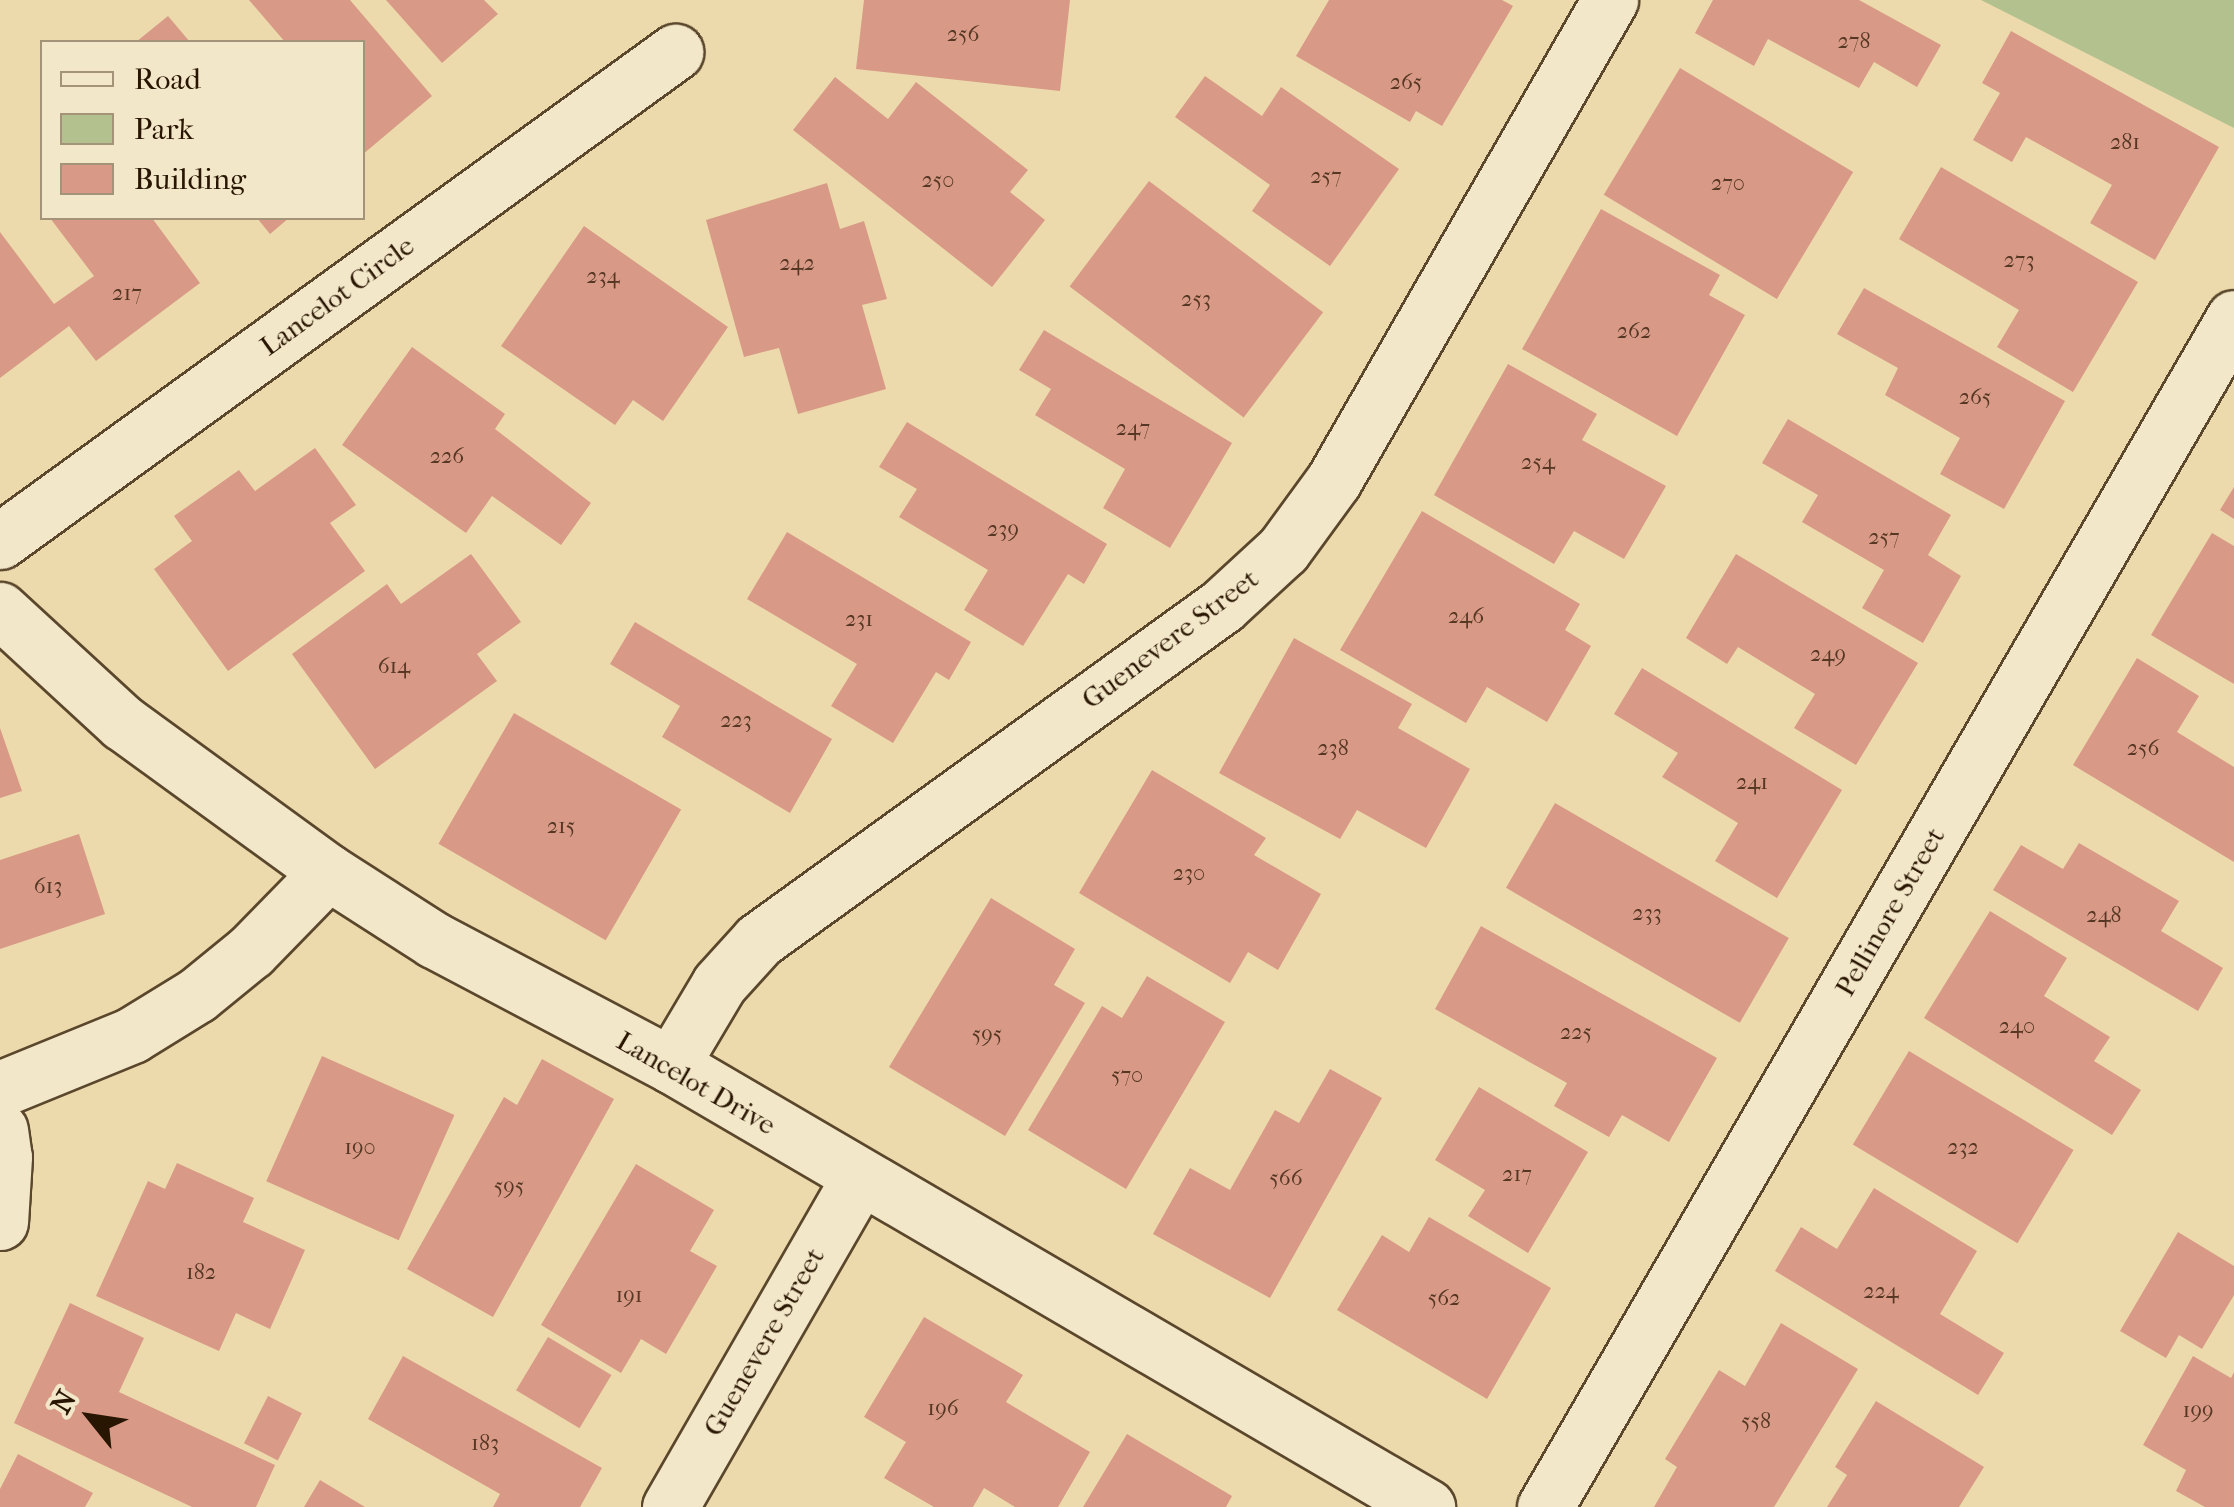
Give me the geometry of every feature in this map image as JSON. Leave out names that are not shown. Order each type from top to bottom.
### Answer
[{"type":"street","name":"Guenevere Street","points":[[671,1065],[720,984],[760,940],[1222,606],[1283,550],[1334,480],[1610,0]]},
{"type":"street","name":"Lancelot Circle","points":[[0,541],[675,52]]},
{"type":"street","name":"Pellinore Street","points":[[1545,1507],[2234,318]]},
{"type":"street","name":"Lancelot Drive","points":[[0,610],[122,723],[328,872],[434,940],[671,1065],[1427,1507]]},
{"type":"street","points":[[0,1088],[132,1034],[197,994],[251,951],[328,872]]},
{"type":"street","points":[[0,1130],[4,1174],[0,1222]]},
{"type":"street","name":"Guenevere Street","points":[[670,1507],[859,1178]]},
{"type":"green space","points":[[1981,0],[2234,0],[2234,128]]},
{"type":"building","points":[[249,0],[350,0],[432,96],[365,152],[365,40],[283,40]]},
{"type":"building","points":[[386,0],[484,0],[498,14],[442,63]]},
{"type":"building","points":[[864,0],[1070,0],[1060,91],[856,69]]},
{"type":"building","points":[[1329,0],[1502,0],[1513,6],[1442,126],[1416,111],[1410,122],[1296,56]]},
{"type":"building","points":[[1713,0],[1859,0],[1941,45],[1917,87],[1874,62],[1859,88],[1768,39],[1754,66],[1695,33]]},
{"type":"building","points":[[168,16],[188,40],[138,40]]},
{"type":"building","points":[[2011,31],[2219,147],[2155,260],[2090,223],[2112,185],[2026,137],[2012,162],[1973,140],[2000,93],[1982,83]]},
{"type":"building","points":[[1680,68],[1853,172],[1777,299],[1604,195]]},
{"type":"building","points":[[1205,76],[1262,116],[1281,87],[1399,169],[1330,266],[1252,211],[1270,185],[1175,117]]},
{"type":"building","points":[[835,77],[888,119],[916,82],[1028,170],[1010,192],[1045,220],[992,287],[793,130]]},
{"type":"building","points":[[1941,167],[2138,282],[2073,392],[1997,347],[2019,310],[1899,239]]},
{"type":"building","points":[[1149,181],[1323,312],[1244,418],[1070,286]]},
{"type":"building","points":[[827,183],[840,229],[864,221],[887,299],[862,305],[886,389],[798,414],[779,348],[744,357],[706,220]]},
{"type":"building","points":[[1601,209],[1720,275],[1709,295],[1745,315],[1677,436],[1522,349]]},
{"type":"building","points":[[52,220],[153,220],[200,283],[96,361],[69,326],[0,378],[0,232],[54,304],[94,276]]},
{"type":"building","points":[[259,220],[287,220],[270,234]]},
{"type":"building","points":[[584,226],[728,327],[663,421],[633,400],[615,425],[501,346]]},
{"type":"building","points":[[1864,288],[2065,401],[2004,509],[1940,474],[1960,438],[1885,395],[1898,368],[1837,334]]},
{"type":"building","points":[[1044,330],[1232,443],[1170,548],[1103,508],[1125,469],[1035,415],[1051,389],[1019,370]]},
{"type":"building","points":[[412,347],[505,414],[495,429],[591,503],[561,545],[492,496],[466,533],[342,445]]},
{"type":"building","points":[[1508,364],[1597,414],[1582,440],[1666,486],[1624,559],[1574,531],[1554,564],[1434,495]]},
{"type":"building","points":[[1788,419],[1951,515],[1928,555],[1961,576],[1923,643],[1862,608],[1884,570],[1802,522],[1818,495],[1762,463]]},
{"type":"building","points":[[907,422],[1107,544],[1084,584],[1068,574],[1023,646],[964,610],[988,570],[899,517],[917,489],[879,467]]},
{"type":"building","points":[[315,448],[356,505],[330,523],[365,571],[228,671],[154,569],[192,541],[174,516],[239,470],[255,491]]},
{"type":"building","points":[[2234,487],[2234,519],[2220,510]]},
{"type":"building","points":[[1422,511],[1580,604],[1565,630],[1591,646],[1547,722],[1487,687],[1466,723],[1340,650]]},
{"type":"building","points":[[787,532],[971,642],[949,680],[936,672],[893,743],[831,706],[857,664],[747,599]]},
{"type":"building","points":[[2212,533],[2234,546],[2234,684],[2151,635]]},
{"type":"building","points":[[471,554],[521,622],[477,654],[497,681],[375,769],[292,654],[387,584],[401,604]]},
{"type":"building","points":[[1736,554],[1918,663],[1856,765],[1794,728],[1815,694],[1738,647],[1727,664],[1686,638]]},
{"type":"building","points":[[635,622],[832,739],[790,813],[662,737],[680,706],[610,664]]},
{"type":"building","points":[[1294,638],[1412,704],[1398,728],[1470,769],[1426,848],[1357,810],[1340,839],[1219,773]]},
{"type":"building","points":[[2137,658],[2199,696],[2177,732],[2234,767],[2234,862],[2073,765]]},
{"type":"building","points":[[1642,668],[1842,790],[1777,898],[1715,861],[1738,823],[1662,777],[1678,753],[1614,714]]},
{"type":"building","points":[[514,713],[681,810],[606,940],[438,844]]},
{"type":"building","points":[[0,728],[22,791],[0,798]]},
{"type":"building","points":[[1152,770],[1266,838],[1254,855],[1321,894],[1278,970],[1248,952],[1230,983],[1079,893]]},
{"type":"building","points":[[1555,803],[1789,938],[1740,1023],[1506,888]]},
{"type":"building","points":[[79,834],[105,914],[0,949],[0,860]]},
{"type":"building","points":[[2079,843],[2179,901],[2161,931],[2223,968],[2198,1011],[1993,890],[2021,845],[2063,869]]},
{"type":"building","points":[[991,898],[1075,949],[1054,985],[1085,1003],[1005,1136],[889,1067]]},
{"type":"building","points":[[1990,911],[2067,958],[2044,996],[2110,1037],[2094,1061],[2141,1090],[2112,1135],[1924,1018]]},
{"type":"building","points":[[1481,926],[1717,1058],[1669,1142],[1622,1115],[1609,1137],[1554,1106],[1567,1083],[1435,1009]]},
{"type":"building","points":[[1147,976],[1225,1022],[1126,1189],[1028,1130],[1102,1006],[1122,1018]]},
{"type":"building","points":[[1909,1051],[2074,1150],[2017,1243],[1853,1144]]},
{"type":"building","points":[[322,1056],[454,1115],[399,1240],[266,1181]]},
{"type":"building","points":[[542,1059],[614,1099],[493,1317],[407,1269],[504,1097],[517,1105]]},
{"type":"building","points":[[1330,1069],[1382,1098],[1270,1298],[1153,1234],[1190,1168],[1230,1190],[1275,1110],[1299,1123]]},
{"type":"building","points":[[1479,1087],[1588,1152],[1528,1253],[1468,1216],[1485,1190],[1435,1160]]},
{"type":"building","points":[[177,1163],[254,1198],[243,1222],[305,1250],[270,1329],[236,1313],[219,1351],[96,1296],[148,1181],[165,1189]]},
{"type":"building","points":[[636,1164],[714,1210],[690,1251],[717,1266],[666,1354],[641,1339],[621,1373],[541,1325]]},
{"type":"building","points":[[1874,1188],[1977,1251],[1940,1314],[2004,1353],[1978,1395],[1775,1271],[1801,1227],[1837,1249]]},
{"type":"building","points":[[1429,1217],[1551,1288],[1487,1399],[1337,1310],[1382,1235],[1409,1252]]},
{"type":"building","points":[[2178,1232],[2234,1266],[2234,1295],[2202,1349],[2179,1335],[2166,1358],[2120,1331]]},
{"type":"building","points":[[70,1303],[144,1338],[119,1392],[275,1465],[256,1507],[192,1507],[14,1423]]},
{"type":"building","points":[[924,1317],[1023,1375],[1006,1402],[1090,1452],[1058,1507],[1015,1507],[984,1488],[973,1507],[934,1507],[884,1478],[906,1442],[864,1417]]},
{"type":"building","points":[[1781,1323],[1858,1369],[1774,1507],[1654,1507],[1677,1467],[1665,1459],[1719,1370],[1745,1386]]},
{"type":"building","points":[[548,1337],[611,1375],[579,1428],[516,1390]]},
{"type":"building","points":[[403,1356],[602,1468],[580,1507],[493,1507],[500,1494],[368,1419]]},
{"type":"building","points":[[2193,1356],[2231,1378],[2234,1372],[2234,1507],[2205,1507],[2176,1491],[2186,1470],[2143,1445]]},
{"type":"building","points":[[268,1396],[302,1413],[278,1460],[244,1443]]},
{"type":"building","points":[[1876,1401],[1984,1467],[1959,1507],[1827,1507],[1847,1475],[1835,1467]]},
{"type":"building","points":[[1127,1434],[1232,1496],[1226,1507],[1083,1507]]},
{"type":"building","points":[[18,1454],[93,1493],[85,1507],[0,1507],[0,1489]]},
{"type":"building","points":[[320,1480],[365,1507],[304,1507]]}]
